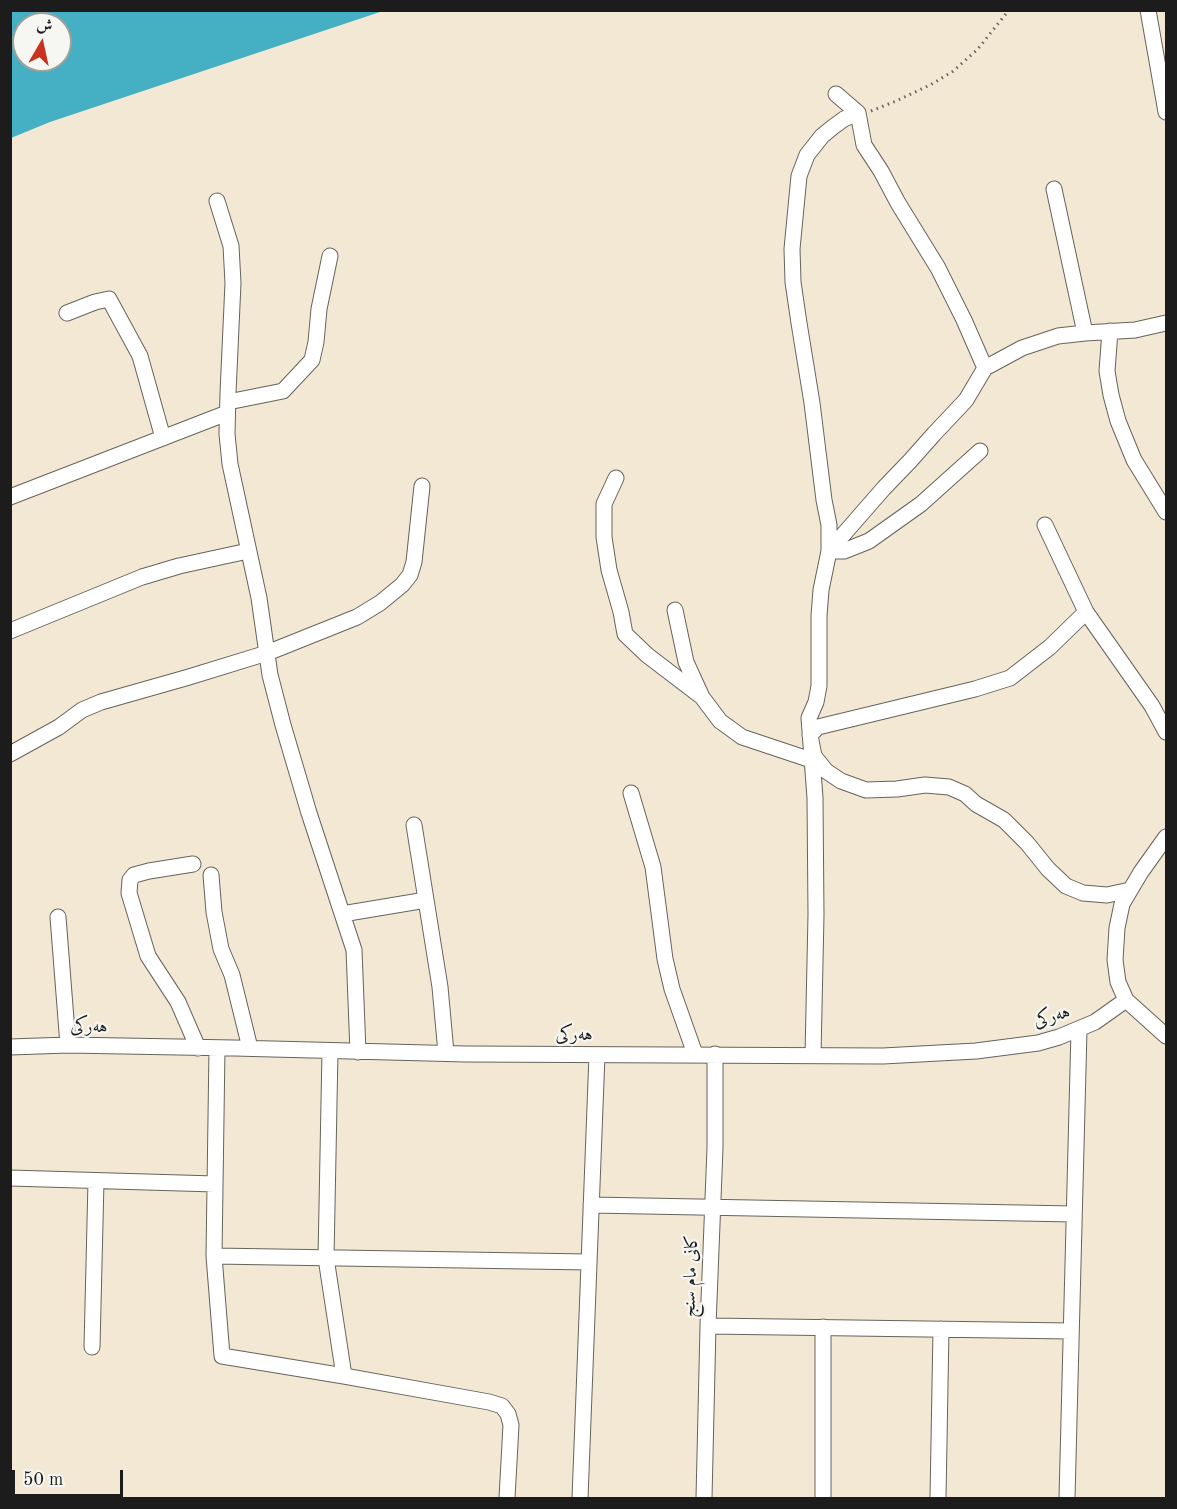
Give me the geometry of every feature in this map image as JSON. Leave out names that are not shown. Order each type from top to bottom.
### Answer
[{"type":"street","points":[[1148,10],[1167,112]]},
{"type":"street","points":[[836,94],[858,113],[864,145],[938,268],[985,368]]},
{"type":"street","points":[[813,1055],[816,915],[815,798],[809,718],[816,702],[819,686],[819,616],[821,590],[829,551],[829,525],[793,282],[792,249],[799,176],[807,155],[822,136],[844,119],[858,113]]},
{"type":"street","points":[[1054,189],[1085,333]]},
{"type":"street","points":[[217,201],[231,246],[233,283],[227,407],[230,464],[259,598],[270,675],[309,813],[354,950],[358,1052]]},
{"type":"street","points":[[10,497],[163,438],[227,407],[283,392],[312,360],[319,309],[330,256]]},
{"type":"street","points":[[67,313],[94,302],[109,299],[140,356],[163,438]]},
{"type":"street","points":[[829,551],[966,400],[985,368],[1022,348],[1058,336],[1165,328]]},
{"type":"street","points":[[1110,331],[1107,371],[1119,421],[1134,460],[1167,512]]},
{"type":"street","points":[[829,551],[844,551],[869,541],[921,504],[980,451]]},
{"type":"street","points":[[616,478],[604,504],[604,537],[609,570],[625,634],[647,655],[702,697]]},
{"type":"street","points":[[10,754],[59,727],[82,710],[101,702],[189,678],[267,653],[357,617],[380,603],[402,585],[410,575],[414,562],[422,486]]},
{"type":"street","points":[[1045,525],[1086,612],[1152,706],[1167,732]]},
{"type":"street","points":[[11,631],[142,577],[179,566],[248,551]]},
{"type":"street","points":[[675,609],[686,662],[702,697],[720,721],[742,737],[811,760]]},
{"type":"street","points":[[810,735],[818,727],[975,689],[1010,678],[1050,647],[1086,612]]},
{"type":"street","points":[[810,735],[814,756],[826,771],[841,781],[866,790],[925,785],[949,787],[1004,820],[1066,886],[1083,893],[1107,895],[1130,890]]},
{"type":"street","points":[[631,793],[653,867],[665,959],[672,989],[695,1054]]},
{"type":"street","points":[[414,825],[440,987],[446,1053]]},
{"type":"street","points":[[1167,837],[1141,872],[1122,904],[1117,928],[1115,960],[1118,982],[1126,1000],[1167,1036]]},
{"type":"street","points":[[193,864],[134,875],[130,880],[129,892],[148,956],[178,1002],[198,1048]]},
{"type":"street","points":[[212,875],[214,912],[222,949],[232,975],[250,1048]]},
{"type":"street","points":[[342,914],[426,900]]},
{"type":"street","points":[[58,916],[68,1046]]},
{"type":"street","name":"هەرکی","points":[[10,1047],[883,1056],[976,1051],[1038,1043],[1079,1030],[1095,1022],[1126,1000]]},
{"type":"street","points":[[1067,1498],[1079,1030]]},
{"type":"street","points":[[217,1048],[214,1256],[222,1356],[502,1406],[508,1414],[511,1425],[507,1498]]},
{"type":"street","points":[[330,1051],[327,1258],[344,1376]]},
{"type":"street","points":[[580,1498],[597,1054]]},
{"type":"street","name":"کانی مام سنج","points":[[704,1498],[715,1148],[715,1054]]},
{"type":"street","points":[[10,1178],[215,1185]]},
{"type":"street","points":[[92,1347],[96,1181]]},
{"type":"street","points":[[591,1205],[1074,1214]]},
{"type":"street","points":[[214,1256],[589,1263]]},
{"type":"street","points":[[708,1326],[1071,1331]]},
{"type":"street","points":[[823,1327],[823,1498]]},
{"type":"street","points":[[938,1498],[942,1329]]},
{"type":"path","points":[[858,113],[871,111],[896,101],[952,72],[977,50],[1010,10]]},
{"type":"water","points":[[11,10],[383,10],[383,11],[50,122],[11,138]]}]
